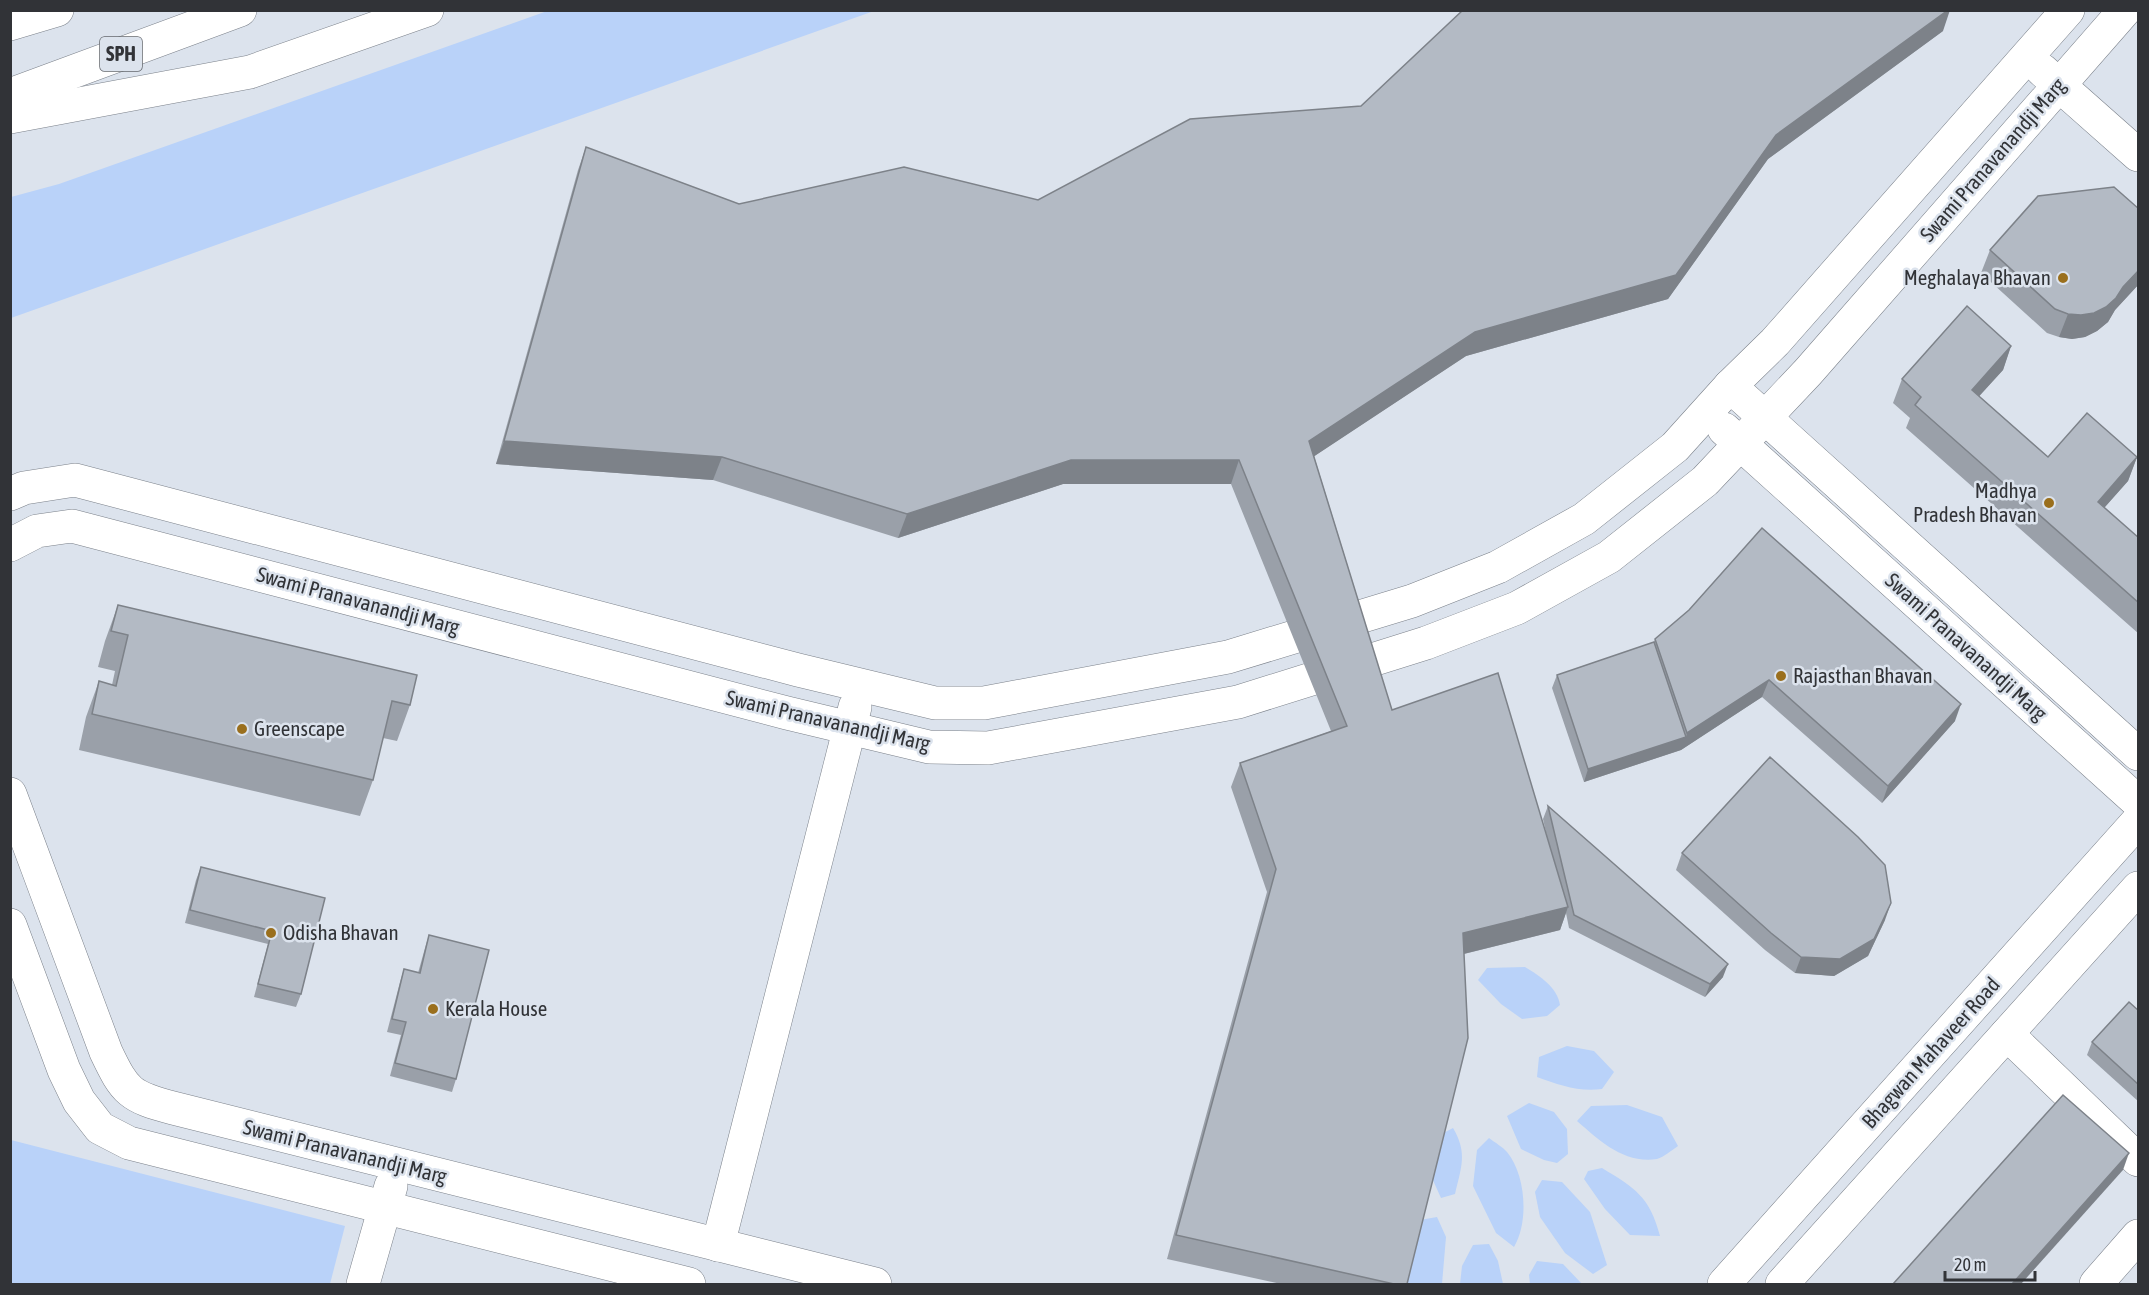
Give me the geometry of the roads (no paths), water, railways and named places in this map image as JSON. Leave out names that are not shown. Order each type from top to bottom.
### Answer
[{"type":"main road","points":[[10,24],[57,10]]},
{"type":"main road","points":[[10,117],[250,72],[427,10]]},
{"type":"main road","name":"Swami Pranavanandji Marg","points":[[10,494],[24,488],[75,480],[935,703],[984,703],[1228,657],[1412,601],[1498,567],[1584,519],[1675,447],[1730,386],[1775,342],[2068,10]]},
{"type":"main road","name":"Swami Pranavanandji Marg","points":[[10,545],[37,531],[72,526],[850,729],[929,747],[988,748],[1238,702],[1426,643],[1517,608],[1609,557],[1705,481],[1740,444],[1816,363],[2125,10]]},
{"type":"main road","name":"SPH","points":[[10,95],[235,12]]},
{"type":"main road","points":[[2027,57],[2139,155]]},
{"type":"main road","name":"Swami Pranavanandji Marg","points":[[1730,386],[2139,754]]},
{"type":"main road","name":"Swami Pranavanandji Marg","points":[[1707,413],[2139,802]]},
{"type":"main road","points":[[718,1245],[861,685]]},
{"type":"main road","name":"Swami Pranavanandji Marg","points":[[10,794],[106,1052],[118,1077],[130,1093],[146,1101],[875,1284]]},
{"type":"main road","name":"Bhagwan Mahaveer Road","points":[[1724,1284],[2139,820]]},
{"type":"main road","name":"Bhagwan Mahaveer Road","points":[[1792,1281],[2007,1034],[2139,888]]},
{"type":"main road","points":[[10,925],[64,1070],[79,1101],[100,1128],[129,1143],[689,1284]]},
{"type":"main road","points":[[2007,1034],[2139,1160]]},
{"type":"main road","points":[[363,1284],[397,1164]]},
{"type":"main road","points":[[2096,1284],[2139,1236]]},
{"type":"place","name":"Meghalaya Bhavan","points":[[2063,278]]},
{"type":"place","name":"Madhya Pradesh Bhavan","points":[[2049,503]]},
{"type":"place","name":"Rajasthan Bhavan","points":[[1781,676]]},
{"type":"place","name":"Greenscape","points":[[242,729]]},
{"type":"place","name":"Odisha Bhavan","points":[[271,933]]},
{"type":"place","name":"Kerala House","points":[[433,1009]]}]
